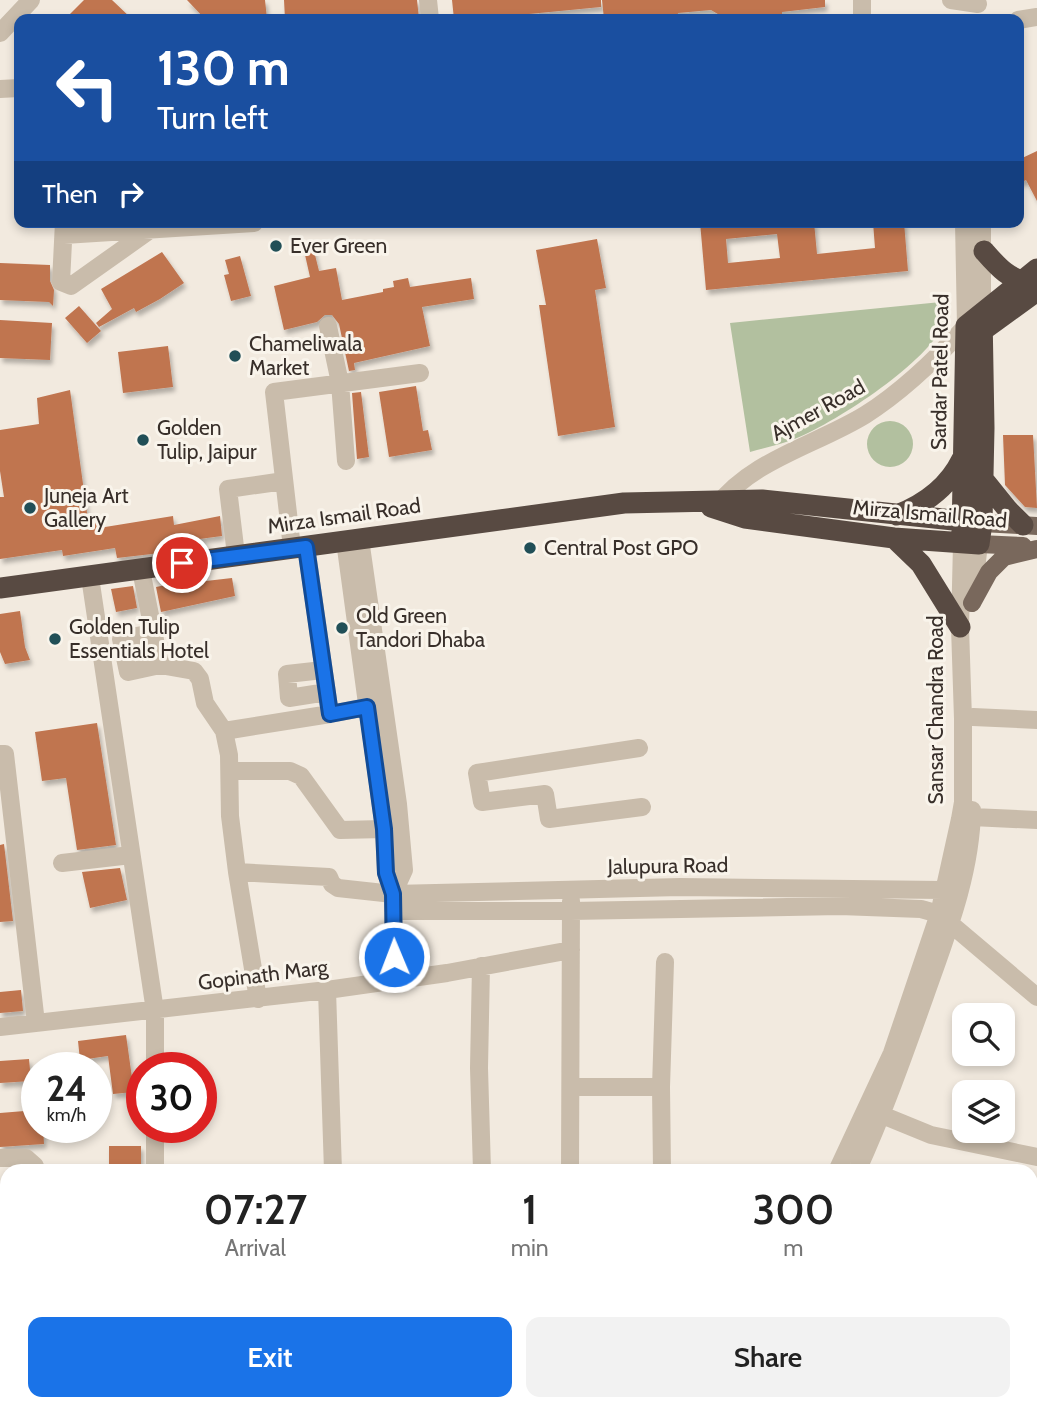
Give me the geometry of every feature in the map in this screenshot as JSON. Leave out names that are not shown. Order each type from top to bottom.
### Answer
[{"type":"highway","points":[[984,251],[999,269],[1033,281]]},
{"type":"highway","points":[[974,328],[1033,281]]},
{"type":"highway","name":"Sardar Patel Road","points":[[971,533],[963,457],[974,328]]},
{"type":"highway","name":"Sardar Patel Road","points":[[971,533],[983,479],[974,328]]},
{"type":"highway","points":[[897,515],[913,509],[949,481],[963,457]]},
{"type":"highway","points":[[983,479],[1007,510],[1030,525]]},
{"type":"highway","name":"Mirza Ismail Road","points":[[0,588],[90,578],[236,555],[599,506],[762,500],[897,515],[971,533]]},
{"type":"highway","name":"Mirza Ismail Road","points":[[710,504],[745,518],[894,538],[971,533]]},
{"type":"highway","points":[[894,538],[921,564],[960,627]]},
{"type":"main road","name":"Mirza Ismail Road","points":[[971,533],[1030,525]]},
{"type":"main road","name":"Mirza Ismail Road","points":[[971,533],[1037,548]]},
{"type":"main road","points":[[972,603],[989,572],[1004,557],[1037,548]]},
{"type":"street","points":[[18,14],[31,0]]},
{"type":"street","points":[[956,5],[977,8]]},
{"type":"street","points":[[0,33],[14,18]]},
{"type":"street","points":[[150,229],[71,286],[61,282],[64,229],[167,228]]},
{"type":"street","name":"Sardar Patel Road","points":[[965,228],[974,328]]},
{"type":"street","points":[[974,328],[984,251],[982,228]]},
{"type":"street","points":[[328,326],[341,383],[346,461]]},
{"type":"street","name":"Ajmer Road","points":[[710,504],[739,481],[866,414],[901,389],[974,328]]},
{"type":"street","points":[[330,714],[284,481],[274,392],[421,373]]},
{"type":"street","points":[[236,555],[228,489],[284,481]]},
{"type":"street","name":"Sansar Chandra Road","points":[[860,1164],[882,1115],[945,918],[972,817],[971,533]]},
{"type":"street","name":"Sansar Chandra Road","points":[[951,892],[963,803],[960,627],[971,533]]},
{"type":"street","points":[[352,540],[367,707],[384,829],[386,873],[393,902],[394,981]]},
{"type":"street","points":[[352,540],[398,804],[404,870],[393,902]]},
{"type":"street","points":[[141,570],[160,665]]},
{"type":"street","points":[[90,578],[155,1011],[155,1052]]},
{"type":"street","points":[[152,633],[121,639],[128,672],[160,665],[194,671],[200,679],[205,704],[224,731],[231,771],[230,816],[237,872],[258,999]]},
{"type":"street","points":[[323,670],[287,674],[289,698],[327,692]]},
{"type":"street","points":[[224,731],[367,707]]},
{"type":"street","points":[[973,717],[1037,720]]},
{"type":"street","points":[[639,748],[477,773],[482,802],[545,794],[550,819],[642,807]]},
{"type":"street","points":[[0,754],[5,754],[7,843],[36,1023]]},
{"type":"street","points":[[231,771],[290,771],[301,776],[340,830],[384,829]]},
{"type":"street","points":[[972,817],[1037,820]]},
{"type":"street","points":[[62,863],[131,855]]},
{"type":"street","points":[[237,872],[329,877],[332,884],[338,888],[393,902]]},
{"type":"street","name":"Jalupura Road","points":[[393,902],[680,887],[951,892]]},
{"type":"street","points":[[570,1164],[572,891]]},
{"type":"street","name":"Jalupura Road","points":[[393,902],[571,911],[840,906],[921,909],[945,918]]},
{"type":"street","points":[[945,918],[1037,997]]},
{"type":"street","name":"Sansar Chandra Road","points":[[841,1164],[892,1053],[945,918]]},
{"type":"street","name":"Gopinath Marg","points":[[0,1027],[258,999],[394,981],[571,950]]},
{"type":"street","points":[[662,1164],[660,1087],[665,962]]},
{"type":"street","points":[[481,966],[479,1068],[482,1164]]},
{"type":"street","points":[[327,990],[332,1164]]},
{"type":"street","points":[[572,1087],[660,1087]]},
{"type":"street","points":[[882,1115],[931,1135],[1037,1157]]},
{"type":"street","points":[[155,1143],[155,1164]]},
{"type":"street","points":[[1009,1164],[1010,1152]]},
{"type":"street","points":[[0,1158],[26,1158],[33,1164]]},
{"type":"green space","points":[[951,301],[943,324],[932,342],[917,359],[875,392],[809,432],[787,442],[750,452],[730,323]]},
{"type":"green space","points":[[890,421],[906,428],[913,444],[906,460],[890,467],[874,460],[867,444],[874,428]]},
{"type":"building","points":[[84,0],[112,0],[127,14],[70,14]]},
{"type":"building","points":[[187,0],[265,0],[266,14],[200,14]]},
{"type":"building","points":[[284,0],[417,0],[418,14],[285,14]]},
{"type":"building","points":[[452,0],[601,0],[601,7],[529,14],[453,14]]},
{"type":"building","points":[[602,0],[825,0],[825,7],[782,14],[718,14],[711,10],[678,14],[603,14]]},
{"type":"building","points":[[1037,151],[1037,201],[1026,180],[1024,181],[1024,157]]},
{"type":"building","points":[[701,228],[815,228],[817,254],[875,248],[873,228],[904,228],[908,271],[706,290]],"holes":[[[777,234],[780,258],[728,263],[726,239]]]},
{"type":"building","points":[[597,239],[606,288],[595,290],[615,427],[558,436],[539,305],[546,305],[536,250]]},
{"type":"building","points":[[312,243],[319,271],[336,268],[342,300],[383,292],[383,289],[394,287],[393,281],[408,278],[410,287],[471,278],[474,299],[422,307],[430,346],[354,363],[355,370],[349,371],[339,324],[332,315],[325,315],[317,322],[284,330],[274,286],[310,277],[303,246]]},
{"type":"building","points":[[162,252],[184,283],[136,312],[134,308],[99,327],[96,323],[112,309],[101,289]]},
{"type":"building","points":[[240,256],[251,296],[231,301],[224,275],[229,274],[225,260]]},
{"type":"building","points":[[0,263],[50,265],[50,281],[54,290],[53,306],[49,302],[0,300]]},
{"type":"building","points":[[79,306],[101,331],[87,343],[65,318]]},
{"type":"building","points":[[0,320],[52,323],[50,360],[0,358]]},
{"type":"building","points":[[168,346],[173,387],[123,393],[118,352]]},
{"type":"building","points":[[416,386],[423,431],[428,430],[432,450],[389,457],[379,392]]},
{"type":"building","points":[[70,390],[88,520],[98,519],[99,528],[173,516],[174,525],[220,516],[222,536],[177,542],[178,551],[117,558],[115,548],[63,556],[62,550],[0,559],[0,497],[4,497],[0,471],[0,430],[39,424],[37,398]]},
{"type":"building","points":[[361,392],[369,457],[357,459],[352,393]]},
{"type":"building","points":[[1003,435],[1033,435],[1037,508],[1025,507],[1005,485]]},
{"type":"building","points":[[205,577],[206,581],[232,578],[235,596],[161,612],[156,587]]},
{"type":"building","points":[[133,586],[137,608],[116,612],[111,589]]},
{"type":"building","points":[[20,611],[25,647],[30,660],[5,664],[0,652],[0,614]]},
{"type":"building","points":[[97,723],[116,845],[77,850],[66,778],[42,781],[35,732]]},
{"type":"building","points":[[4,844],[13,921],[0,922],[0,845]]},
{"type":"building","points":[[120,868],[127,900],[90,908],[82,872]]},
{"type":"building","points":[[21,990],[23,1011],[0,1013],[0,992]]},
{"type":"building","points":[[126,1035],[128,1052],[126,1052],[126,1093],[113,1094],[112,1052],[79,1052],[78,1041]]},
{"type":"building","points":[[21,1060],[21,1082],[0,1083],[0,1061]]},
{"type":"building","points":[[21,1111],[21,1143],[44,1144],[0,1147],[0,1113]]},
{"type":"building","points":[[109,1146],[141,1146],[141,1164],[109,1164]]},
{"type":"place","name":"Ever Green","points":[[276,246]]},
{"type":"place","name":"Chameliwala Market","points":[[235,356]]},
{"type":"place","name":"Golden Tulip, Jaipur","points":[[143,440]]},
{"type":"place","name":"Juneja Art Gallery","points":[[30,508]]},
{"type":"place","name":"Central Post GPO","points":[[530,548]]},
{"type":"place","name":"Old Green Tandori Dhaba","points":[[342,628]]},
{"type":"place","name":"Golden Tulip Essentials Hotel","points":[[55,639]]},
{"type":"route","points":[[182,563],[306,547],[330,714],[367,707],[384,829],[386,873],[393,894],[394,957]]}]
